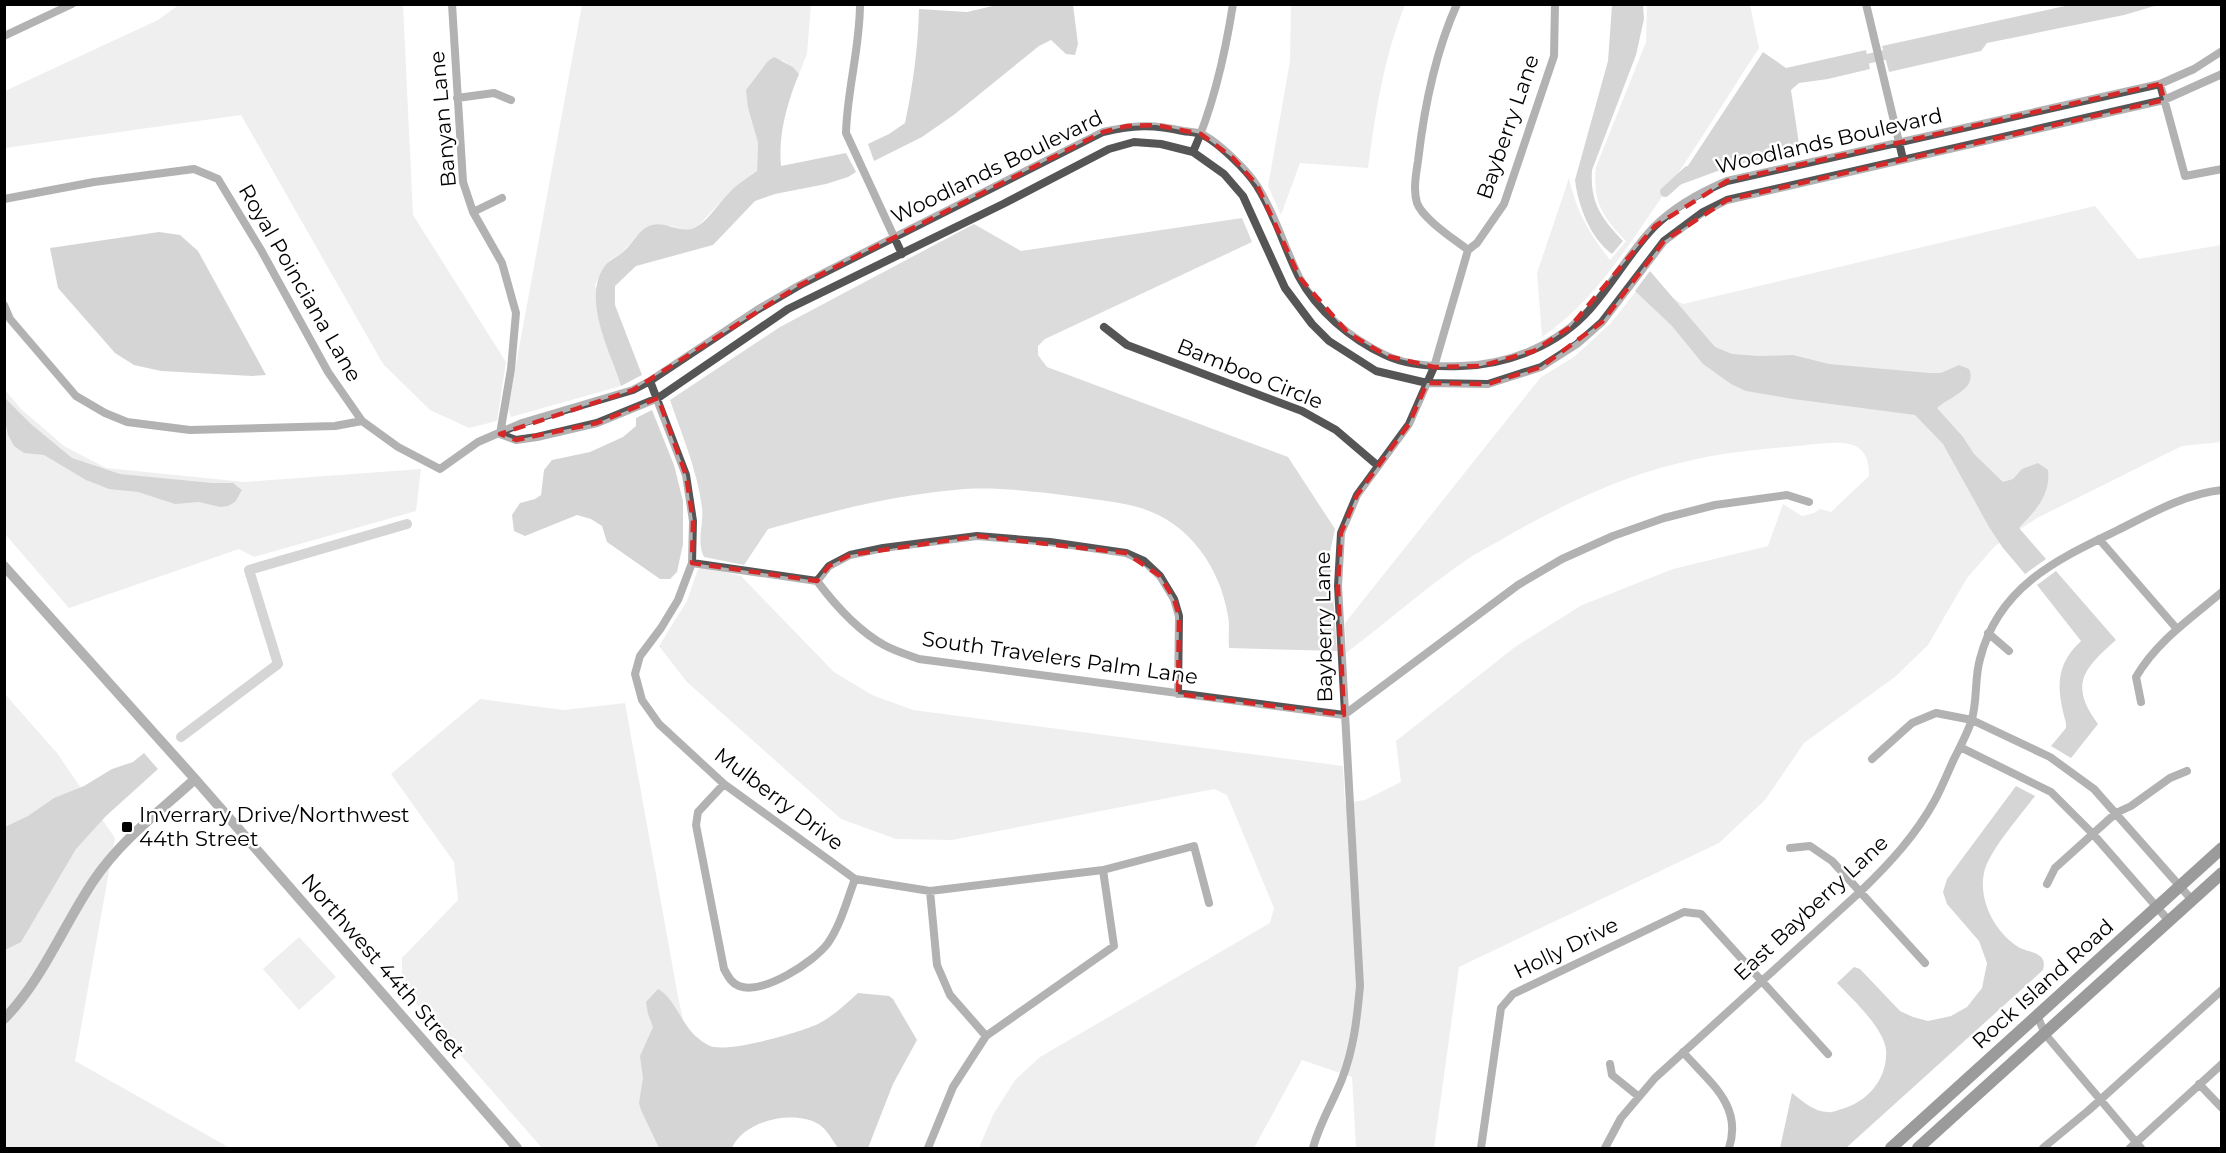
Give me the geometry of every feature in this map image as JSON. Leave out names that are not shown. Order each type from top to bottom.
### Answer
[{"type":"main road","name":"Rock Island Road","points":[[1891,1149],[2222,848]]},
{"type":"main road","name":"Rock Island Road","points":[[1918,1149],[2222,873]]},
{"type":"street","points":[[4,36],[72,4]]},
{"type":"street","name":"Banyan Lane","points":[[452,4],[463,182],[473,212],[502,263],[516,314],[511,369],[500,434]]},
{"type":"street","points":[[860,4],[860,24],[846,113],[846,133],[902,254]]},
{"type":"street","points":[[1193,152],[1219,78],[1233,4]]},
{"type":"street","points":[[1457,4],[1448,24],[1424,112],[1415,185],[1418,203],[1428,217],[1468,250]]},
{"type":"street","name":"Bayberry Lane","points":[[1313,1149],[1342,1079],[1354,1039],[1360,986],[1338,586],[1341,533],[1357,495],[1409,424],[1434,367],[1468,250],[1477,243],[1504,204],[1554,56],[1555,4]]},
{"type":"street","points":[[1866,4],[1902,159]]},
{"type":"street","name":"Woodlands Boulevard","points":[[440,469],[478,442],[522,423],[633,390],[757,310],[893,236],[1103,132],[1127,126],[1156,125],[1201,134],[1233,158],[1257,185],[1300,278],[1324,310],[1348,333],[1387,356],[1434,367],[1481,366],[1534,351],[1570,327],[1589,309],[1655,226],[1707,189],[1727,182],[1898,142],[2160,84],[2194,69],[2222,51]]},
{"type":"street","name":"Woodlands Boulevard","points":[[500,434],[516,440],[537,437],[597,423],[658,398],[788,309],[1109,149],[1134,142],[1161,144],[1193,152],[1224,174],[1243,196],[1285,288],[1312,324],[1329,341],[1376,371],[1427,383],[1488,384],[1541,367],[1577,344],[1602,322],[1665,241],[1703,212],[1727,200],[2164,100],[2222,74]]},
{"type":"street","points":[[2160,84],[2184,176],[2222,169]]},
{"type":"street","points":[[457,98],[494,93],[511,100]]},
{"type":"street","name":"Royal Poinciana Lane","points":[[4,198],[94,182],[194,169],[218,179],[261,250],[328,372],[362,420],[398,447],[440,469]]},
{"type":"street","points":[[473,212],[502,198]]},
{"type":"street","points":[[4,305],[10,319],[76,396],[105,413],[127,422],[190,430],[335,426],[362,420]]},
{"type":"street","name":"Bamboo Circle","points":[[1104,327],[1127,345],[1302,411],[1336,430],[1377,465]]},
{"type":"street","name":"Mulberry Drive","points":[[650,381],[686,475],[693,521],[692,563],[678,600],[640,656],[634,674],[642,700],[659,724],[724,784],[855,879],[930,891],[1103,870],[1194,846],[1209,903]]},
{"type":"street","name":"East Bayberry Lane","points":[[1605,1149],[1621,1118],[1638,1096],[1761,980],[1861,891],[1889,864],[1917,830],[1935,800],[1972,720],[1979,660],[1988,633],[2002,609],[2028,580],[2050,565],[2099,539],[2181,499],[2222,490]]},
{"type":"street","points":[[1344,715],[1518,585],[1563,559],[1613,536],[1715,505],[1787,495],[1809,502]]},
{"type":"street","points":[[692,563],[817,581],[829,566],[850,555],[883,548],[977,536],[1050,542],[1126,553],[1144,561],[1160,576],[1174,599],[1179,616],[1178,694]]},
{"type":"street","points":[[2099,539],[2177,629]]},
{"type":"street","name":"Northwest 44th Street","points":[[4,566],[195,779],[517,1149]]},
{"type":"street","name":"South Travelers Palm Lane","points":[[817,581],[832,601],[860,628],[885,646],[919,659],[1344,715]]},
{"type":"street","points":[[2141,702],[2136,677],[2147,658],[2177,629],[2222,592]]},
{"type":"street","points":[[1988,633],[2009,651]]},
{"type":"street","points":[[1872,759],[1912,723],[1936,713],[1972,720],[2050,757],[2094,789],[2192,900]]},
{"type":"street","points":[[1960,747],[2051,792],[2093,834],[2169,921]]},
{"type":"street","points":[[2047,884],[2055,868],[2116,813],[2131,806],[2170,778],[2187,771]]},
{"type":"street","points":[[4,1019],[21,1002],[94,880],[122,844],[195,779]]},
{"type":"street","points":[[724,784],[698,812],[696,825],[724,969],[730,980],[740,986],[751,987],[786,977],[811,962],[826,946],[836,930],[855,879]]},
{"type":"street","points":[[1790,848],[1810,846],[1832,861],[1925,963]]},
{"type":"street","points":[[928,1149],[952,1087],[986,1036],[1114,946],[1103,870]]},
{"type":"street","points":[[930,891],[937,964],[950,995],[986,1036]]},
{"type":"street","name":"Holly Drive","points":[[1481,1149],[1501,1008],[1513,994],[1684,912],[1701,914],[1828,1054]]},
{"type":"street","points":[[2043,1149],[2222,990]]},
{"type":"street","points":[[2037,1015],[2045,1034],[2135,1146],[2222,1064]]},
{"type":"street","points":[[1683,1052],[1724,1098],[1732,1114],[1734,1134],[1729,1149]]},
{"type":"street","points":[[1610,1064],[1612,1075],[1638,1096]]},
{"type":"street","points":[[2199,1084],[2222,1108]]},
{"type":"highlighted area","points":[[2160,84],[2164,100],[1727,200],[1664,241],[1602,322],[1541,367],[1488,384],[1427,383],[1409,424],[1357,495],[1341,533],[1338,586],[1344,715],[1178,694],[1179,616],[1174,599],[1160,576],[1126,553],[977,536],[850,555],[829,566],[817,581],[692,563],[693,521],[686,475],[658,398],[597,423],[516,440],[500,434],[633,390],[800,285],[1103,132],[1127,126],[1156,125],[1201,134],[1233,158],[1257,185],[1300,278],[1348,333],[1387,356],[1434,367],[1481,366],[1534,351],[1570,327],[1655,226],[1727,181]]},
{"type":"shaded area","points":[[180,4],[403,5],[413,215],[506,362],[497,421],[469,428],[430,410],[383,364],[241,115],[5,148],[5,91],[158,20]]},
{"type":"shaded area","points":[[1001,4],[1073,5],[1078,44],[1075,55],[1066,54],[1051,40],[1039,46],[955,114],[922,137],[874,161],[868,144],[905,123],[915,66],[919,9],[967,12]]},
{"type":"shaded area","points":[[2074,4],[2158,5],[2124,15],[1987,43],[1981,51],[1889,72],[1882,46]]},
{"type":"shaded area","points":[[582,5],[811,5],[807,54],[799,74],[782,60],[748,108],[758,143],[757,171],[729,193],[698,226],[686,231],[672,226],[637,235],[622,253],[611,259],[604,267],[595,285],[612,362],[621,386],[511,417],[508,408]]},
{"type":"shaded area","points":[[1291,5],[1405,5],[1386,65],[1377,105],[1368,168],[1300,163],[1281,215],[1268,186],[1290,61]]},
{"type":"shaded area","points":[[1612,5],[1643,5],[1644,19],[1636,55],[1592,170],[1593,192],[1598,209],[1623,241],[1612,254],[1597,239],[1586,220],[1575,180],[1608,61]]},
{"type":"shaded area","points":[[1647,5],[1750,5],[1759,48],[1680,170],[1604,279],[1575,310],[1542,337],[1537,273],[1569,178],[1585,222],[1610,260],[1626,241],[1601,208],[1596,190],[1596,167],[1646,42]]},
{"type":"shaded area","points":[[1866,50],[1870,69],[1799,83],[1791,90],[1799,144],[1792,152],[1734,165],[1674,187],[1763,52],[1786,68]]},
{"type":"shaded area","points":[[774,57],[793,67],[799,74],[784,119],[781,166],[846,153],[856,172],[826,184],[775,194],[755,201],[713,245],[636,266],[615,286],[615,305],[642,375],[621,386],[605,342],[597,310],[598,280],[604,267],[622,253],[647,227],[658,224],[685,230],[696,227],[709,217],[731,191],[757,171],[758,143],[748,108],[746,90],[768,61]]},
{"type":"shaded area","points":[[2095,206],[2138,259],[2221,245],[2221,442],[2182,446],[2037,518],[1995,546],[1967,578],[1928,645],[1895,677],[1804,743],[1765,800],[1719,843],[1459,967],[1434,1148],[1356,1148],[1352,1077],[1302,1060],[1254,1148],[979,1148],[993,1115],[1015,1080],[1040,1057],[1270,923],[1274,908],[1227,795],[1214,789],[952,840],[896,839],[841,819],[687,682],[659,646],[687,601],[698,569],[705,567],[741,576],[834,672],[872,695],[913,710],[1343,766],[1345,803],[1365,800],[1401,782],[1396,741],[1515,647],[1582,605],[1673,569],[1768,546],[1783,504],[1802,516],[1820,509],[1831,512],[1869,476],[1864,453],[1857,447],[1839,443],[1724,454],[1646,472],[1574,501],[1474,555],[1346,653],[1345,623],[1541,377],[1574,357],[1611,323],[1644,281],[1683,304]]},
{"type":"shaded area","points":[[1242,218],[1252,242],[1045,339],[1038,346],[1038,355],[1047,367],[1288,457],[1335,529],[1330,552],[1337,651],[1229,648],[1229,620],[1224,598],[1210,564],[1200,549],[1174,524],[1158,515],[1141,508],[1110,501],[993,489],[940,491],[890,499],[768,529],[744,565],[704,557],[700,539],[702,507],[700,493],[689,453],[670,400],[780,327],[974,224],[1021,251]]},
{"type":"shaded area","points":[[159,232],[180,235],[198,251],[266,375],[161,371],[134,365],[115,353],[58,288],[50,248]]},
{"type":"shaded area","points":[[1650,271],[1715,347],[1732,354],[1793,355],[1829,364],[1929,373],[1941,373],[1959,365],[1969,369],[1971,376],[1966,387],[1937,408],[1963,437],[1974,454],[2003,482],[2013,479],[2022,469],[2038,463],[2048,470],[2047,487],[2041,502],[2019,528],[2046,559],[2025,574],[1989,527],[1943,444],[1915,415],[1746,391],[1731,384],[1703,364],[1672,326],[1635,291]]},
{"type":"shaded area","points":[[4,389],[21,409],[64,446],[106,468],[245,482],[421,469],[416,511],[254,557],[239,549],[69,608],[5,534]]},
{"type":"shaded area","points":[[5,398],[32,425],[72,458],[120,474],[233,483],[242,490],[235,502],[220,507],[199,502],[175,504],[138,492],[109,489],[86,480],[44,455],[24,453],[14,446],[8,435],[5,421]]},
{"type":"shaded area","points":[[652,410],[674,465],[683,501],[683,544],[677,572],[670,579],[660,579],[607,542],[602,526],[591,519],[577,515],[525,536],[514,531],[512,515],[520,503],[541,495],[544,470],[552,460],[590,452],[623,437],[636,426],[636,418]]},
{"type":"shaded area","points":[[2056,571],[2116,640],[2095,660],[2084,678],[2082,688],[2084,698],[2098,724],[2071,758],[2051,746],[2066,728],[2060,689],[2062,669],[2072,650],[2081,641],[2037,585]]},
{"type":"shaded area","points":[[4,693],[57,753],[115,838],[75,1061],[230,1148],[5,1148]]},
{"type":"shaded area","points":[[480,699],[564,710],[625,703],[679,1002],[713,1148],[542,1148],[402,988],[402,958],[458,900],[454,862],[391,774]]},
{"type":"shaded area","points":[[144,753],[158,769],[106,816],[76,849],[21,942],[5,950],[5,827],[28,816],[54,798],[84,786],[112,769],[133,762]]},
{"type":"shaded area","points":[[2016,786],[2035,796],[1987,864],[1984,873],[1984,895],[1996,926],[2011,942],[2041,957],[2044,962],[2043,970],[1846,1148],[1780,1148],[1792,1093],[1813,1108],[1823,1112],[1833,1112],[1860,1101],[1880,1080],[1886,1061],[1884,1041],[1874,1023],[1837,983],[1854,967],[1860,969],[1900,1011],[1928,1021],[1951,1016],[1967,1007],[1982,988],[1987,963],[1979,941],[1947,904],[1943,892],[1947,879]]},
{"type":"shaded area","points":[[299,937],[336,977],[299,1010],[263,969]]},
{"type":"shaded area","points":[[658,989],[669,999],[692,1033],[710,1046],[732,1047],[780,1037],[808,1028],[829,1017],[858,993],[889,996],[893,999],[917,1040],[893,1084],[868,1148],[838,1148],[820,1125],[810,1120],[784,1118],[771,1120],[747,1130],[732,1148],[659,1148],[639,1103],[643,1078],[640,1056],[653,1027],[646,1002]]},
{"type":"waterway","points":[[1854,62],[1897,52]]},
{"type":"waterway","points":[[1665,192],[1688,171]]},
{"type":"waterway","points":[[181,737],[278,664],[249,570],[407,524]]},
{"type":"place","name":"Inverrary Drive/Northwest 44th Street","points":[[127,827]]}]
